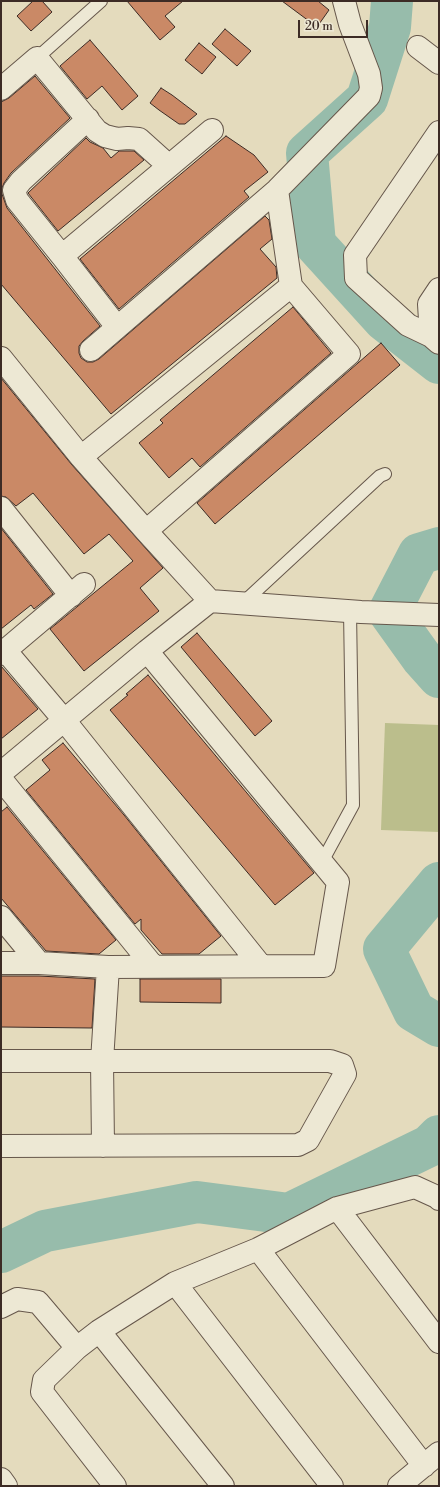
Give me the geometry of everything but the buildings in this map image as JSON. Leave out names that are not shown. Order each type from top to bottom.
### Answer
[{"type":"street","points":[[91,350],[277,190],[370,96],[371,88],[369,74],[350,24],[344,1]]},
{"type":"street","points":[[418,47],[439,63]]},
{"type":"street","points":[[1,89],[36,58],[97,131],[105,136],[117,139],[139,139],[169,166]]},
{"type":"street","points":[[88,119],[21,181],[14,190],[17,200],[117,327]]},
{"type":"street","points":[[62,256],[212,130]]},
{"type":"street","points":[[435,340],[408,325],[356,278],[355,255],[439,132]]},
{"type":"street","points":[[146,531],[349,354],[291,286],[277,190]]},
{"type":"street","points":[[81,457],[291,286]]},
{"type":"street","points":[[435,340],[429,304],[439,289]]},
{"type":"street","points":[[1,358],[81,457],[210,601]]},
{"type":"street","points":[[5,522],[78,590],[3,652],[64,720],[261,966]]},
{"type":"street","points":[[1,773],[147,651],[210,601],[356,612],[437,615]]},
{"type":"street","points":[[1,963],[39,963],[108,967],[324,966],[338,882],[147,651]]},
{"type":"street","points":[[1,779],[153,966]]},
{"type":"street","points":[[1,917],[39,963]]},
{"type":"street","points":[[103,1146],[102,1061],[108,967]]},
{"type":"street","points":[[1,1060],[330,1061],[342,1065],[345,1074],[308,1140],[298,1145],[1,1146]]},
{"type":"street","points":[[115,1486],[42,1392],[44,1380],[77,1348],[99,1331],[175,1283],[258,1249],[337,1208],[416,1187],[439,1199]]},
{"type":"street","points":[[337,1208],[439,1342]]},
{"type":"street","points":[[258,1249],[432,1460],[399,1486]]},
{"type":"street","points":[[175,1283],[332,1486]]},
{"type":"street","points":[[1,1307],[17,1299],[38,1302],[77,1348]]},
{"type":"street","points":[[99,1331],[223,1486]]},
{"type":"street","points":[[1,1479],[6,1486]]},
{"type":"lane","points":[[36,58],[101,1]]},
{"type":"lane","points":[[243,603],[380,476],[385,474]]},
{"type":"lane","points":[[322,862],[353,805],[356,612]]},
{"type":"green space","points":[[385,723],[439,725],[439,832],[381,830]]},
{"type":"waterway","points":[[392,1],[390,27],[367,99],[307,153],[315,244],[384,320],[439,363]]},
{"type":"waterway","points":[[439,548],[419,554],[389,612],[422,658],[439,677]]},
{"type":"waterway","points":[[439,883],[384,949],[414,1011],[439,1026]]},
{"type":"waterway","points":[[1,1252],[45,1231],[197,1202],[289,1214],[429,1146],[439,1136]]}]
